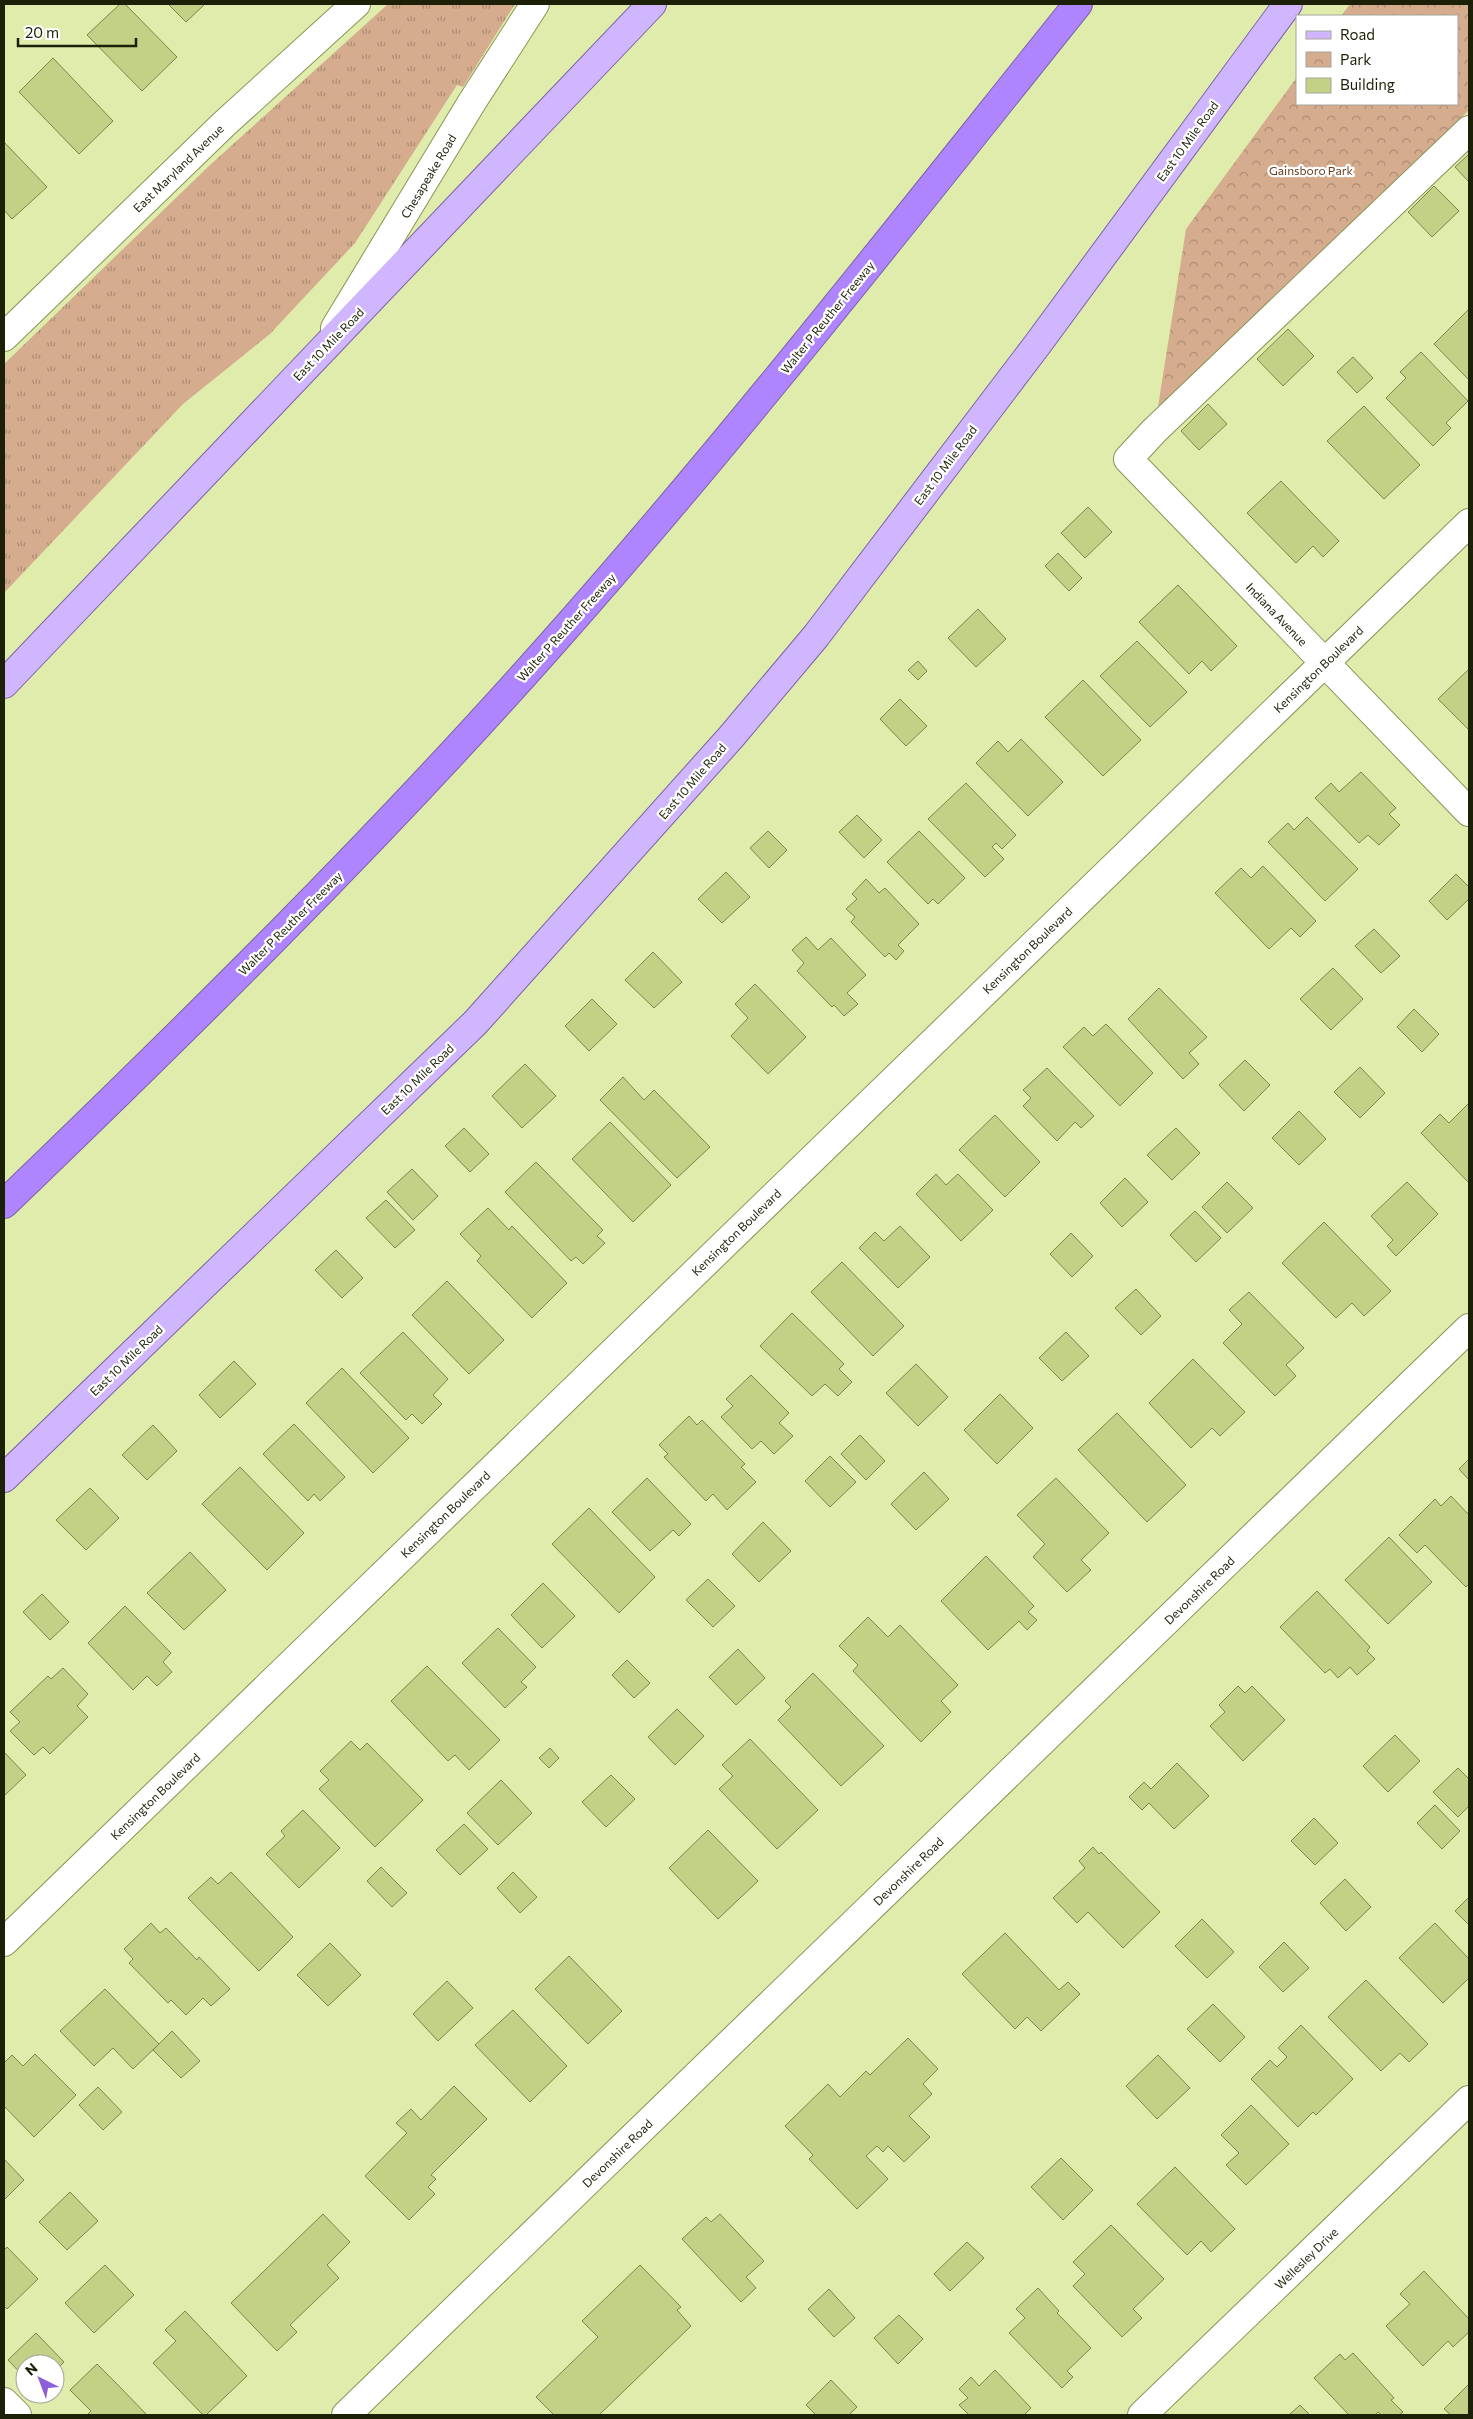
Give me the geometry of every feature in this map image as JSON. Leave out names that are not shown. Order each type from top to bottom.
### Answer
[{"type":"highway","name":"Walter P Reuther Freeway","points":[[4,1204],[218,996],[334,879],[449,758],[546,650],[639,544],[778,378],[1078,4]]},
{"type":"main road","name":"East 10 Mile Road","points":[[4,684],[652,4]]},
{"type":"main road","name":"East 10 Mile Road","points":[[4,1478],[475,1023],[731,737],[816,636],[1038,345],[1288,4]]},
{"type":"street","name":"East Maryland Avenue","points":[[4,337],[224,124],[356,4]]},
{"type":"street","name":"Chesapeake Road","points":[[322,350],[472,102],[535,4]]},
{"type":"street","name":"Indiana Avenue","points":[[1469,130],[1154,431],[1128,460],[1469,812]]},
{"type":"street","name":"Kensington Boulevard","points":[[4,1942],[1469,523]]},
{"type":"street","name":"Devonshire Road","points":[[346,2415],[1469,1328]]},
{"type":"street","name":"Wellesley Drive","points":[[1142,2415],[1469,2100]]},
{"type":"street","points":[[4,2402],[16,2415]]},
{"type":"green space","points":[[388,4],[515,4],[463,87],[457,85],[355,243],[270,334],[183,404],[4,593],[4,364],[210,165]]},
{"type":"green space","name":"Gainsboro Park","points":[[1350,4],[1469,4],[1469,110],[1158,407],[1186,229],[1296,78],[1296,105],[1458,105],[1458,15],[1342,15]]},
{"type":"building","points":[[120,4],[125,4],[177,57],[142,91],[87,35]]},
{"type":"building","points":[[168,4],[205,4],[186,22]]},
{"type":"building","points":[[53,58],[113,121],[79,154],[19,92]]},
{"type":"building","points":[[4,142],[47,187],[12,219],[4,210]]},
{"type":"building","points":[[1469,154],[1469,182],[1455,167]]},
{"type":"building","points":[[1434,186],[1459,211],[1432,237],[1408,212]]},
{"type":"building","points":[[1469,309],[1469,380],[1434,344]]},
{"type":"building","points":[[1288,329],[1314,356],[1283,386],[1257,359]]},
{"type":"building","points":[[1421,352],[1468,401],[1446,423],[1451,428],[1433,446],[1386,398],[1406,378],[1400,372]]},
{"type":"building","points":[[1353,357],[1373,378],[1357,393],[1337,372]]},
{"type":"building","points":[[1208,404],[1227,424],[1199,450],[1181,431]]},
{"type":"building","points":[[1364,406],[1420,465],[1384,499],[1327,441]]},
{"type":"building","points":[[1281,481],[1339,541],[1323,557],[1313,546],[1296,563],[1247,513]]},
{"type":"building","points":[[1088,507],[1112,532],[1085,558],[1061,533]]},
{"type":"building","points":[[1058,553],[1082,578],[1069,591],[1045,566]]},
{"type":"building","points":[[1178,585],[1237,646],[1211,671],[1202,661],[1189,674],[1139,622]]},
{"type":"building","points":[[978,609],[1006,639],[976,667],[948,638]]},
{"type":"building","points":[[1137,641],[1187,692],[1150,727],[1100,676]]},
{"type":"building","points":[[918,661],[927,671],[918,680],[908,670]]},
{"type":"building","points":[[1469,669],[1469,730],[1438,699]]},
{"type":"building","points":[[1083,680],[1141,740],[1103,776],[1045,717]]},
{"type":"building","points":[[900,699],[927,726],[906,746],[880,719]]},
{"type":"building","points":[[1021,739],[1063,782],[1028,816],[976,763],[998,741],[1008,752]]},
{"type":"building","points":[[1361,772],[1396,808],[1389,814],[1400,825],[1379,845],[1368,835],[1359,843],[1315,798],[1331,783],[1339,792]]},
{"type":"building","points":[[966,783],[1016,835],[1002,849],[996,843],[992,847],[1004,859],[985,877],[928,819]]},
{"type":"building","points":[[857,815],[882,840],[864,858],[839,832]]},
{"type":"building","points":[[1307,817],[1358,869],[1325,901],[1268,842],[1288,823],[1294,830]]},
{"type":"building","points":[[768,831],[787,850],[769,868],[750,848]]},
{"type":"building","points":[[919,831],[965,878],[938,904],[933,899],[928,904],[887,862]]},
{"type":"building","points":[[1263,866],[1316,921],[1300,937],[1291,928],[1269,949],[1215,893],[1241,868],[1251,878]]},
{"type":"building","points":[[726,872],[750,897],[722,923],[698,899]]},
{"type":"building","points":[[1456,874],[1469,887],[1469,899],[1447,920],[1429,901]]},
{"type":"building","points":[[866,879],[879,893],[885,888],[919,924],[898,945],[904,951],[896,960],[889,953],[885,957],[851,922],[855,917],[846,909],[857,899],[852,894]]},
{"type":"building","points":[[1374,929],[1400,956],[1381,973],[1355,946]]},
{"type":"building","points":[[806,937],[818,950],[831,938],[866,975],[847,993],[858,1004],[844,1016],[834,1005],[832,1007],[797,971],[804,963],[792,950]]},
{"type":"building","points":[[653,952],[682,982],[654,1008],[625,980]]},
{"type":"building","points":[[1333,968],[1363,999],[1331,1030],[1300,999]]},
{"type":"building","points":[[755,984],[806,1037],[768,1074],[731,1036],[748,1018],[735,1004]]},
{"type":"building","points":[[1159,988],[1207,1037],[1189,1053],[1199,1064],[1183,1079],[1128,1019]]},
{"type":"building","points":[[592,999],[617,1024],[589,1051],[565,1026]]},
{"type":"building","points":[[1414,1009],[1439,1034],[1422,1052],[1397,1027]]},
{"type":"building","points":[[1106,1024],[1153,1073],[1120,1106],[1063,1047],[1084,1027],[1093,1036]]},
{"type":"building","points":[[1245,1060],[1270,1085],[1244,1111],[1219,1085]]},
{"type":"building","points":[[525,1064],[556,1096],[522,1128],[492,1096]]},
{"type":"building","points":[[1360,1067],[1385,1093],[1360,1118],[1334,1092]]},
{"type":"building","points":[[1047,1068],[1094,1116],[1081,1128],[1075,1122],[1057,1141],[1023,1106],[1031,1098],[1023,1090]]},
{"type":"building","points":[[623,1077],[644,1100],[654,1090],[710,1147],[677,1178],[600,1100]]},
{"type":"building","points":[[1469,1103],[1469,1183],[1421,1133],[1440,1114],[1449,1123]]},
{"type":"building","points":[[1299,1111],[1326,1139],[1299,1165],[1272,1138]]},
{"type":"building","points":[[995,1115],[1040,1162],[1005,1197],[959,1150]]},
{"type":"building","points":[[610,1122],[671,1185],[633,1222],[572,1159]]},
{"type":"building","points":[[464,1128],[489,1154],[470,1172],[445,1146]]},
{"type":"building","points":[[1176,1128],[1200,1153],[1172,1180],[1147,1155]]},
{"type":"building","points":[[536,1162],[603,1230],[597,1236],[605,1243],[583,1264],[576,1257],[571,1261],[505,1192]]},
{"type":"building","points":[[412,1169],[438,1196],[413,1220],[387,1192]]},
{"type":"building","points":[[936,1174],[946,1185],[958,1174],[993,1210],[961,1241],[916,1194]]},
{"type":"building","points":[[1125,1178],[1148,1202],[1122,1227],[1100,1203]]},
{"type":"building","points":[[1227,1182],[1253,1208],[1227,1233],[1202,1207]]},
{"type":"building","points":[[1407,1182],[1438,1214],[1396,1256],[1387,1246],[1393,1240],[1371,1216]]},
{"type":"building","points":[[386,1200],[415,1230],[395,1248],[366,1218]]},
{"type":"building","points":[[488,1208],[509,1230],[512,1226],[567,1283],[532,1318],[477,1261],[481,1256],[460,1234]]},
{"type":"building","points":[[1195,1211],[1221,1238],[1196,1262],[1170,1235]]},
{"type":"building","points":[[1324,1222],[1391,1291],[1364,1316],[1352,1303],[1336,1318],[1282,1263]]},
{"type":"building","points":[[900,1226],[930,1257],[898,1288],[859,1248],[875,1232],[884,1241]]},
{"type":"building","points":[[1071,1233],[1093,1256],[1072,1277],[1050,1254]]},
{"type":"building","points":[[336,1250],[363,1278],[342,1298],[315,1270]]},
{"type":"building","points":[[842,1262],[904,1326],[873,1356],[811,1292]]},
{"type":"building","points":[[447,1281],[504,1340],[469,1374],[412,1315]]},
{"type":"building","points":[[1136,1289],[1161,1316],[1141,1335],[1115,1308]]},
{"type":"building","points":[[1249,1292],[1304,1348],[1286,1365],[1296,1376],[1275,1396],[1223,1343],[1242,1324],[1229,1310]]},
{"type":"building","points":[[792,1313],[844,1364],[839,1369],[852,1382],[838,1396],[825,1384],[812,1396],[760,1346]]},
{"type":"building","points":[[403,1332],[448,1379],[433,1395],[442,1404],[422,1424],[412,1414],[406,1420],[360,1373]]},
{"type":"building","points":[[1066,1332],[1089,1356],[1062,1381],[1039,1358]]},
{"type":"building","points":[[1193,1359],[1245,1412],[1220,1436],[1212,1428],[1191,1448],[1149,1403]]},
{"type":"building","points":[[234,1361],[256,1384],[220,1418],[199,1395]]},
{"type":"building","points":[[916,1364],[948,1397],[918,1426],[886,1393]]},
{"type":"building","points":[[342,1368],[409,1438],[373,1473],[306,1403]]},
{"type":"building","points":[[751,1375],[789,1413],[779,1423],[793,1436],[774,1454],[761,1441],[752,1449],[721,1417],[733,1406],[726,1399]]},
{"type":"building","points":[[1000,1394],[1033,1428],[997,1464],[964,1430]]},
{"type":"building","points":[[1117,1413],[1186,1485],[1147,1522],[1078,1450]]},
{"type":"building","points":[[689,1416],[697,1425],[702,1420],[745,1464],[741,1467],[756,1482],[727,1510],[713,1494],[706,1501],[664,1457],[668,1454],[659,1445]]},
{"type":"building","points":[[294,1424],[345,1477],[320,1501],[314,1494],[308,1501],[263,1454]]},
{"type":"building","points":[[153,1425],[177,1451],[147,1480],[122,1455]]},
{"type":"building","points":[[860,1435],[885,1461],[866,1480],[841,1454]]},
{"type":"building","points":[[830,1456],[856,1482],[830,1507],[805,1481]]},
{"type":"building","points":[[1469,1459],[1469,1480],[1459,1469]]},
{"type":"building","points":[[240,1467],[304,1533],[267,1570],[202,1504]]},
{"type":"building","points":[[924,1472],[949,1499],[916,1530],[891,1504]]},
{"type":"building","points":[[647,1478],[691,1524],[679,1536],[673,1530],[650,1551],[612,1512]]},
{"type":"building","points":[[1056,1478],[1109,1533],[1081,1560],[1091,1570],[1067,1592],[1033,1557],[1045,1544],[1017,1515]]},
{"type":"building","points":[[90,1488],[119,1518],[86,1550],[56,1520]]},
{"type":"building","points":[[1451,1496],[1469,1515],[1469,1584],[1466,1587],[1425,1545],[1417,1553],[1399,1535],[1435,1499],[1441,1506]]},
{"type":"building","points":[[589,1508],[655,1577],[619,1613],[552,1544]]},
{"type":"building","points":[[763,1522],[791,1551],[759,1582],[732,1554]]},
{"type":"building","points":[[1389,1537],[1432,1582],[1388,1624],[1345,1580]]},
{"type":"building","points":[[190,1552],[226,1590],[184,1630],[147,1593]]},
{"type":"building","points":[[986,1556],[1034,1606],[1028,1612],[1037,1620],[1027,1630],[1019,1621],[988,1650],[941,1601]]},
{"type":"building","points":[[708,1579],[735,1606],[713,1627],[686,1600]]},
{"type":"building","points":[[543,1583],[575,1616],[542,1648],[511,1615]]},
{"type":"building","points":[[1317,1591],[1370,1647],[1367,1651],[1375,1659],[1357,1675],[1350,1667],[1338,1678],[1330,1669],[1325,1673],[1280,1627]]},
{"type":"building","points":[[42,1594],[69,1622],[50,1640],[23,1612]]},
{"type":"building","points":[[125,1606],[171,1653],[163,1662],[172,1672],[157,1686],[147,1676],[133,1690],[88,1643]]},
{"type":"building","points":[[868,1617],[888,1637],[900,1625],[958,1685],[941,1701],[951,1712],[921,1742],[853,1671],[858,1665],[839,1646]]},
{"type":"building","points":[[498,1628],[536,1667],[521,1682],[527,1687],[505,1708],[462,1663]]},
{"type":"building","points":[[738,1649],[765,1678],[736,1705],[709,1677]]},
{"type":"building","points":[[627,1660],[650,1683],[634,1698],[612,1675]]},
{"type":"building","points":[[427,1666],[500,1740],[469,1770],[455,1755],[448,1761],[391,1701]]},
{"type":"building","points":[[63,1668],[88,1694],[77,1706],[88,1717],[50,1754],[43,1747],[34,1755],[10,1731],[20,1722],[10,1712],[48,1676],[51,1679]]},
{"type":"building","points":[[813,1673],[884,1746],[841,1786],[778,1720],[791,1707],[785,1701]]},
{"type":"building","points":[[1238,1686],[1245,1693],[1252,1686],[1285,1720],[1243,1761],[1210,1726],[1225,1712],[1219,1705]]},
{"type":"building","points":[[677,1709],[704,1736],[675,1765],[648,1737]]},
{"type":"building","points":[[1395,1735],[1420,1761],[1388,1792],[1363,1766]]},
{"type":"building","points":[[750,1739],[818,1810],[777,1849],[719,1789],[733,1776],[722,1765]]},
{"type":"building","points":[[351,1741],[360,1750],[367,1743],[423,1800],[375,1847],[319,1789],[329,1780],[320,1771]]},
{"type":"building","points":[[550,1748],[559,1758],[549,1768],[539,1758]]},
{"type":"building","points":[[4,1752],[26,1775],[4,1796]]},
{"type":"building","points":[[1177,1763],[1209,1796],[1174,1829],[1149,1803],[1142,1810],[1129,1797],[1144,1782],[1151,1789]]},
{"type":"building","points":[[1458,1768],[1469,1779],[1469,1806],[1458,1817],[1433,1792]]},
{"type":"building","points":[[611,1775],[635,1799],[606,1827],[582,1802]]},
{"type":"building","points":[[501,1780],[532,1813],[498,1845],[467,1813]]},
{"type":"building","points":[[1435,1805],[1460,1831],[1442,1849],[1417,1823]]},
{"type":"building","points":[[303,1810],[340,1848],[299,1888],[266,1854],[285,1836],[281,1831]]},
{"type":"building","points":[[1314,1818],[1338,1843],[1315,1865],[1291,1841]]},
{"type":"building","points":[[464,1824],[488,1849],[460,1875],[436,1850]]},
{"type":"building","points":[[708,1830],[758,1881],[718,1919],[669,1868]]},
{"type":"building","points":[[1093,1847],[1099,1854],[1101,1852],[1160,1912],[1123,1948],[1088,1912],[1077,1923],[1053,1898],[1085,1868],[1079,1861]]},
{"type":"building","points":[[381,1867],[407,1893],[392,1907],[367,1881]]},
{"type":"building","points":[[231,1872],[293,1937],[259,1971],[188,1898],[211,1877],[218,1884]]},
{"type":"building","points":[[513,1872],[537,1897],[520,1913],[497,1888]]},
{"type":"building","points":[[1345,1879],[1371,1907],[1346,1931],[1320,1903]]},
{"type":"building","points":[[1469,1897],[1469,1925],[1455,1911]]},
{"type":"building","points":[[1202,1919],[1234,1952],[1207,1978],[1175,1946]]},
{"type":"building","points":[[151,1923],[160,1933],[166,1928],[197,1960],[199,1957],[230,1989],[211,2006],[203,1998],[186,2015],[171,2000],[168,2003],[129,1963],[133,1959],[124,1949]]},
{"type":"building","points":[[1435,1923],[1469,1959],[1469,1978],[1443,2003],[1399,1958]]},
{"type":"building","points":[[1005,1933],[1059,1990],[1068,1982],[1080,1994],[1041,2031],[1027,2017],[1015,2029],[962,1974]]},
{"type":"building","points":[[1284,1942],[1309,1968],[1283,1992],[1259,1967]]},
{"type":"building","points":[[330,1943],[361,1975],[328,2006],[297,1975]]},
{"type":"building","points":[[569,1956],[622,2011],[588,2044],[535,1989]]},
{"type":"building","points":[[1366,1980],[1428,2044],[1409,2062],[1400,2053],[1381,2071],[1328,2017]]},
{"type":"building","points":[[447,1981],[473,2008],[438,2041],[413,2014]]},
{"type":"building","points":[[105,1989],[159,2044],[133,2069],[113,2048],[94,2066],[60,2031]]},
{"type":"building","points":[[1213,2004],[1245,2037],[1220,2062],[1187,2029]]},
{"type":"building","points":[[513,2010],[567,2066],[530,2102],[475,2045]]},
{"type":"building","points":[[1301,2025],[1353,2079],[1316,2115],[1313,2112],[1298,2127],[1251,2079],[1270,2060],[1277,2067],[1287,2057],[1278,2048]]},
{"type":"building","points":[[172,2031],[200,2061],[181,2078],[153,2050]]},
{"type":"building","points":[[908,2038],[938,2069],[923,2084],[932,2094],[909,2116],[930,2137],[904,2162],[888,2146],[883,2152],[877,2146],[866,2156],[888,2179],[857,2209],[809,2159],[813,2155],[785,2126],[828,2084],[840,2097],[866,2071],[870,2075]]},
{"type":"building","points":[[35,2054],[76,2095],[34,2137],[4,2106],[4,2063],[12,2055],[23,2066]]},
{"type":"building","points":[[1158,2055],[1190,2088],[1157,2119],[1126,2086]]},
{"type":"building","points":[[454,2086],[487,2119],[431,2175],[436,2179],[428,2187],[435,2194],[409,2220],[365,2176],[407,2133],[396,2123],[411,2109],[421,2120]]},
{"type":"building","points":[[98,2087],[122,2112],[103,2130],[79,2105]]},
{"type":"building","points":[[1251,2105],[1289,2144],[1246,2185],[1226,2165],[1239,2153],[1221,2135]]},
{"type":"building","points":[[1061,2158],[1093,2190],[1063,2220],[1031,2187]]},
{"type":"building","points":[[4,2159],[24,2180],[4,2200]]},
{"type":"building","points":[[1175,2167],[1235,2229],[1211,2252],[1201,2241],[1187,2255],[1137,2204]]},
{"type":"building","points":[[70,2192],[98,2221],[67,2250],[39,2222]]},
{"type":"building","points":[[323,2214],[350,2242],[327,2265],[339,2278],[290,2325],[297,2332],[277,2351],[231,2303]]},
{"type":"building","points":[[720,2214],[764,2261],[746,2277],[756,2288],[741,2302],[682,2239],[706,2217],[711,2222]]},
{"type":"building","points":[[1111,2225],[1164,2279],[1133,2309],[1142,2318],[1122,2337],[1073,2286],[1085,2274],[1073,2262]]},
{"type":"building","points":[[967,2242],[984,2258],[950,2291],[934,2274]]},
{"type":"building","points":[[7,2247],[38,2279],[7,2309],[4,2306],[4,2250]]},
{"type":"building","points":[[105,2265],[134,2295],[94,2333],[65,2303]]},
{"type":"building","points":[[640,2265],[681,2307],[677,2310],[691,2326],[599,2415],[554,2415],[536,2397],[598,2337],[582,2321]]},
{"type":"building","points":[[1424,2271],[1469,2319],[1469,2332],[1453,2347],[1448,2341],[1423,2366],[1386,2326],[1410,2304],[1400,2294]]},
{"type":"building","points":[[1038,2288],[1059,2311],[1057,2313],[1091,2348],[1067,2371],[1073,2377],[1062,2388],[1009,2333],[1025,2318],[1016,2309]]},
{"type":"building","points":[[829,2289],[855,2318],[834,2337],[808,2309]]},
{"type":"building","points":[[185,2311],[247,2376],[206,2415],[203,2415],[153,2363],[176,2341],[165,2330]]},
{"type":"building","points":[[899,2315],[923,2339],[898,2364],[874,2338]]},
{"type":"building","points":[[36,2333],[56,2354],[15,2354],[15,2367],[8,2360]]},
{"type":"building","points":[[1353,2353],[1394,2398],[1391,2400],[1403,2412],[1399,2415],[1381,2415],[1378,2412],[1375,2415],[1349,2415],[1314,2378],[1340,2354],[1345,2360]]},
{"type":"building","points":[[97,2364],[147,2415],[87,2415],[91,2411],[70,2390]]},
{"type":"building","points":[[995,2370],[1031,2408],[1024,2415],[969,2415],[959,2405],[968,2398],[959,2389],[971,2377],[979,2386]]},
{"type":"building","points":[[831,2380],[857,2407],[849,2415],[816,2415],[806,2405]]},
{"type":"building","points":[[1469,2384],[1469,2415],[1451,2415],[1444,2409]]},
{"type":"building","points":[[1300,2405],[1310,2415],[1289,2415]]}]
